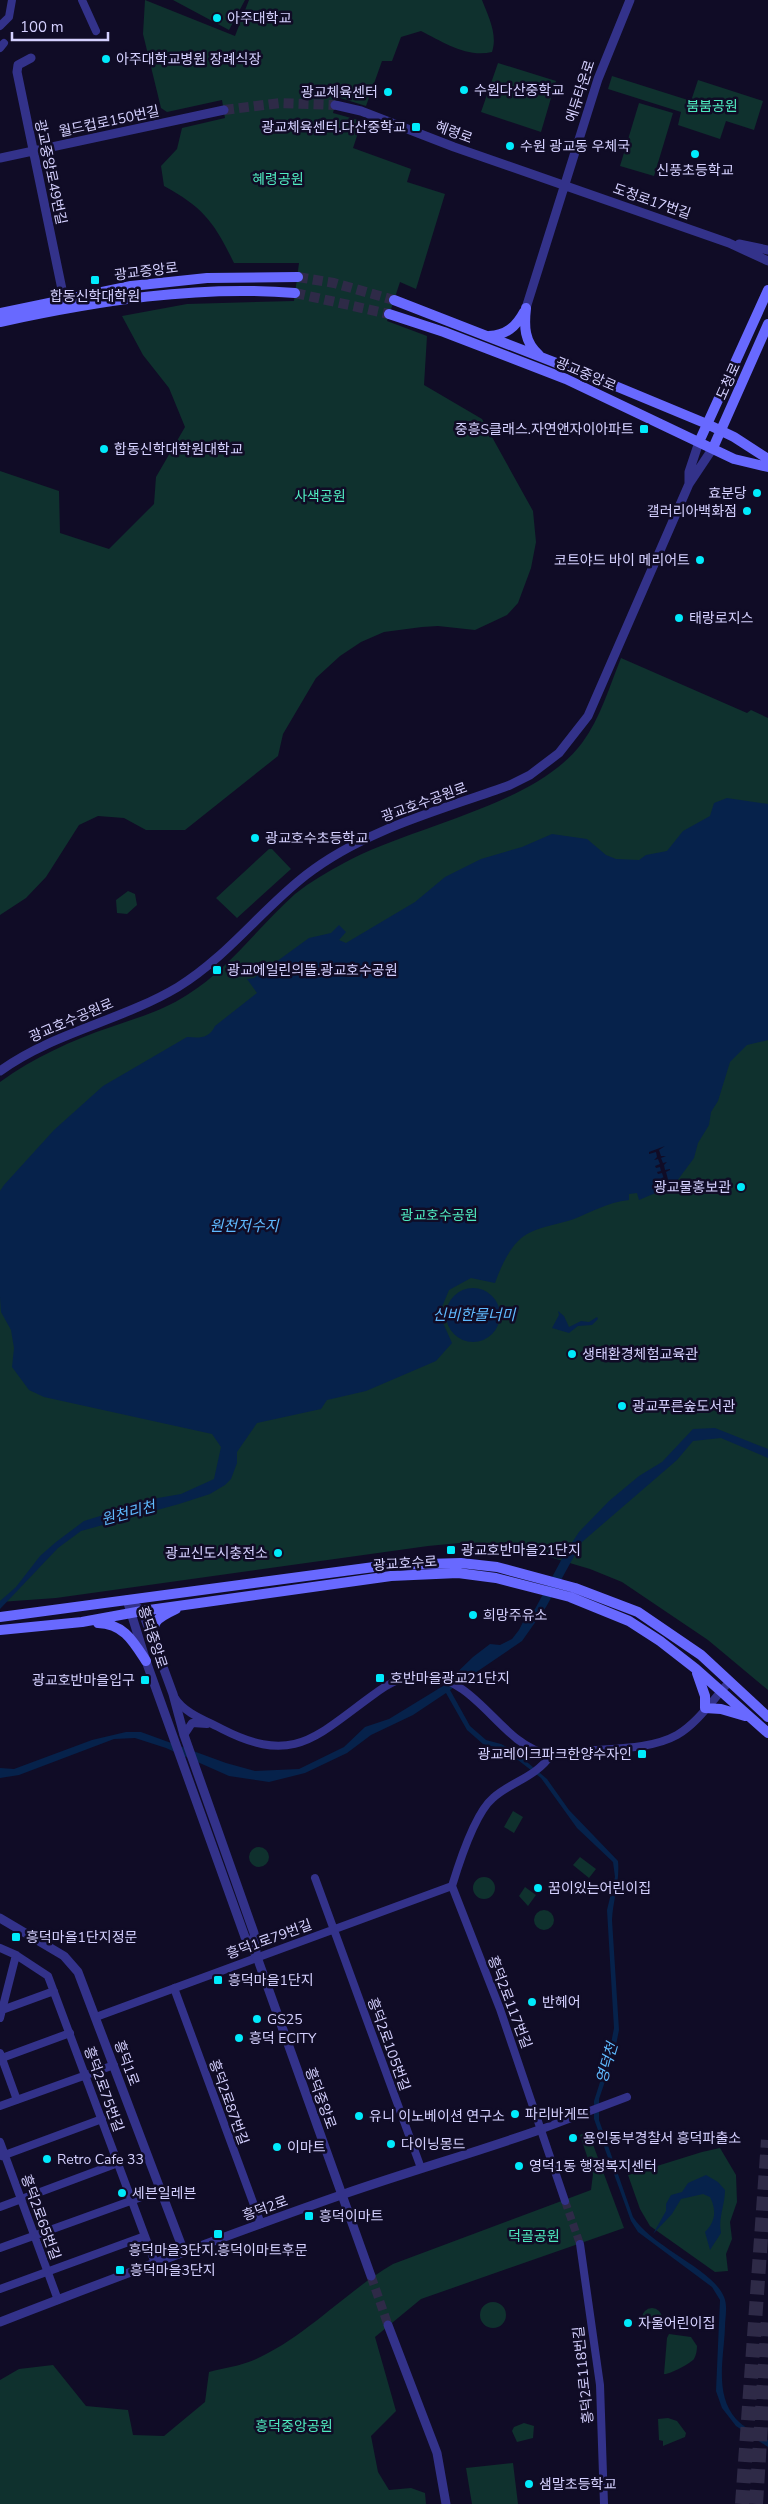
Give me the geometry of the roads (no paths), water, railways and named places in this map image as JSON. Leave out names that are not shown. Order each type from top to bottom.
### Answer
[{"type":"main road","name":"광교중앙로","points":[[0,313],[105,289],[180,280],[298,277]]},
{"type":"main road","name":"광교중앙로","points":[[0,322],[176,292],[250,289],[295,293]]},
{"type":"main road","points":[[699,442],[768,290]]},
{"type":"main road","name":"광교중앙로","points":[[394,300],[540,356],[707,424],[768,459]]},
{"type":"main road","points":[[488,336],[500,335],[512,329],[519,322],[526,308]]},
{"type":"main road","points":[[526,308],[524,324],[526,336],[532,349],[540,356]]},
{"type":"main road","name":"광교중앙로","points":[[389,314],[444,332],[566,379],[734,459],[768,466]]},
{"type":"main road","name":"도청로","points":[[713,448],[768,324]]},
{"type":"main road","name":"광교호수로","points":[[0,1617],[43,1613],[389,1565],[461,1562],[498,1567],[529,1580],[638,1612],[701,1655],[768,1717]]},
{"type":"main road","name":"광교호수로","points":[[0,1630],[82,1622],[142,1611],[391,1576],[458,1573],[529,1580]]},
{"type":"main road","name":"광교호수로","points":[[572,1592],[629,1621],[660,1641],[768,1733]]},
{"type":"main road","points":[[156,1645],[152,1631],[154,1623],[159,1618],[184,1606]]},
{"type":"main road","points":[[82,1622],[108,1624],[121,1628],[132,1639],[146,1661]]},
{"type":"main road","points":[[696,1670],[702,1682],[705,1708],[721,1709],[752,1718]]},
{"type":"street","points":[[0,26],[9,17],[12,0]]},
{"type":"street","points":[[82,0],[96,31]]},
{"type":"street","name":"에듀타운로","points":[[526,308],[598,79],[630,0]]},
{"type":"street","name":"광교중앙로49번길","points":[[30,58],[18,65],[17,72],[64,299]]},
{"type":"street","name":"혜령로","points":[[335,105],[361,111],[454,147],[565,185]]},
{"type":"street","name":"월드컵로150번길","points":[[0,158],[224,110]]},
{"type":"street","name":"도청로17번길","points":[[565,185],[729,243],[768,261]]},
{"type":"street","name":"도청로17번길","points":[[729,243],[768,250]]},
{"type":"street","name":"광교호수공원로","points":[[689,484],[689,472],[699,442]]},
{"type":"street","name":"광교호수공원로","points":[[0,1071],[46,1044],[134,1010],[180,985],[218,957],[274,902],[306,875],[343,850],[376,834],[510,785],[530,775],[559,753],[581,727],[596,701],[689,484],[713,448]]},
{"type":"street","name":"흥덕중앙로","points":[[126,1600],[142,1611],[156,1645],[173,1694],[184,1735],[254,1933],[257,1957]]},
{"type":"street","name":"흥덕중앙로","points":[[126,1600],[170,1731],[245,1937],[257,1957],[371,2276]]},
{"type":"street","points":[[173,1694],[178,1704],[189,1711],[224,1730],[259,1745],[270,1747],[296,1745],[315,1736],[398,1679],[425,1675],[450,1682],[472,1697],[518,1740],[531,1748],[551,1755],[647,1744],[666,1740],[685,1730],[730,1681]]},
{"type":"street","points":[[184,1735],[189,1725],[195,1722],[224,1730]]},
{"type":"street","points":[[452,1886],[463,1852],[486,1806],[492,1798],[542,1767],[551,1755]]},
{"type":"street","name":"흥덕2로105번길","points":[[315,1878],[420,2168]]},
{"type":"street","name":"흥덕1로79번길","points":[[96,2017],[333,1928],[452,1886]]},
{"type":"street","name":"흥덕2로117번길","points":[[452,1886],[500,2009],[542,2128]]},
{"type":"street","name":"흥덕1로","points":[[0,1918],[64,1956],[78,1972],[184,2252]]},
{"type":"street","name":"흥덕2로75번길","points":[[0,1948],[16,1955],[48,1976],[155,2263]]},
{"type":"street","points":[[1,2014],[16,1955]]},
{"type":"street","name":"흥덕2로87번길","points":[[174,1988],[261,2224]]},
{"type":"street","points":[[1,2014],[54,1991]]},
{"type":"street","points":[[17,2100],[1,2056],[70,2033]]},
{"type":"street","points":[[0,2106],[114,2065]]},
{"type":"street","points":[[565,2200],[542,2128],[627,2097]]},
{"type":"street","points":[[2,2156],[102,2119]]},
{"type":"street","name":"흥덕2로","points":[[0,2322],[184,2252],[342,2195],[420,2168],[485,2149],[542,2128]]},
{"type":"street","name":"흥덕2로65번길","points":[[0,2142],[2,2156],[21,2199],[58,2300]]},
{"type":"street","points":[[0,2207],[118,2164]]},
{"type":"street","points":[[0,2248],[160,2190]]},
{"type":"street","points":[[0,2289],[145,2236]]},
{"type":"street","name":"흥덕2로118번길","points":[[580,2244],[600,2385],[604,2504]]},
{"type":"street","points":[[388,2325],[437,2453],[446,2504]]},
{"type":"water","name":"원천저수지","points":[[727,798],[768,804],[768,1040],[747,1045],[730,1062],[718,1101],[711,1112],[709,1125],[698,1143],[694,1158],[674,1185],[639,1200],[637,1193],[629,1194],[629,1200],[607,1205],[574,1219],[529,1233],[512,1248],[500,1269],[495,1283],[471,1278],[449,1290],[439,1314],[452,1343],[436,1361],[366,1391],[327,1400],[321,1409],[257,1423],[237,1452],[237,1463],[231,1479],[225,1485],[210,1494],[179,1504],[81,1531],[58,1548],[0,1609],[0,1601],[16,1587],[40,1556],[84,1521],[158,1498],[181,1494],[214,1479],[221,1447],[212,1434],[44,1397],[29,1390],[12,1367],[14,1348],[11,1330],[1,1312],[0,1191],[4,1185],[54,1130],[103,1086],[187,1037],[200,1037],[210,1033],[215,1026],[257,993],[247,979],[254,978],[309,938],[331,933],[339,925],[346,932],[339,940],[346,943],[415,902],[445,877],[481,859],[522,847],[552,834],[587,839],[606,855],[616,859],[639,860],[646,855],[667,851],[683,831],[710,816],[714,803]]},
{"type":"water","name":"신비한물너미","points":[[468,1288],[478,1288],[492,1296],[498,1305],[500,1315],[498,1325],[492,1334],[478,1342],[468,1342],[458,1337],[451,1330],[446,1320],[446,1310],[451,1300],[458,1293]]},
{"type":"water","points":[[558,1311],[564,1316],[569,1327],[581,1321],[589,1322],[597,1317],[598,1319],[592,1325],[578,1326],[569,1333],[552,1328],[559,1315]]},
{"type":"water","name":"영덕천","points":[[715,1428],[768,1449],[768,1458],[721,1438],[693,1441],[677,1460],[582,1542],[546,1607],[522,1641],[450,1690],[470,1726],[486,1740],[501,1744],[514,1751],[547,1779],[569,1810],[618,1861],[618,1876],[612,1920],[619,2030],[614,2055],[599,2099],[599,2120],[633,2217],[654,2239],[708,2277],[718,2287],[724,2297],[726,2312],[722,2375],[725,2398],[729,2409],[736,2419],[768,2440],[768,2447],[736,2426],[722,2408],[716,2391],[720,2300],[712,2287],[638,2232],[631,2221],[594,2119],[594,2101],[609,2054],[614,2028],[607,1910],[615,1877],[613,1862],[577,1828],[541,1778],[499,1748],[483,1744],[467,1730],[446,1693],[413,1715],[371,1735],[347,1753],[305,1773],[269,1782],[229,1776],[166,1748],[135,1738],[114,1739],[19,1775],[0,1778],[0,1768],[14,1769],[92,1740],[126,1732],[141,1732],[226,1763],[255,1771],[299,1769],[344,1747],[365,1727],[389,1719],[443,1686],[473,1657],[490,1644],[500,1645],[512,1639],[526,1616],[535,1609],[565,1553],[579,1532],[609,1501],[639,1476],[662,1462],[693,1429]]},
{"type":"water","points":[[706,2175],[718,2182],[725,2190],[720,2222],[721,2233],[710,2250],[705,2232],[713,2220],[714,2207],[710,2197],[703,2194],[681,2199],[672,2214],[653,2234],[666,2211],[666,2204],[671,2195],[682,2192],[688,2183]]},
{"type":"tunnel","points":[[224,110],[280,103],[335,105]]},
{"type":"tunnel","points":[[298,277],[334,283],[394,300]]},
{"type":"tunnel","points":[[295,293],[389,314]]},
{"type":"tunnel","points":[[742,2504],[768,2140]]},
{"type":"tunnel","points":[[565,2201],[580,2244]]},
{"type":"tunnel","points":[[371,2276],[388,2325]]},
{"type":"tunnel","points":[[756,2504],[768,2317]]},
{"type":"place","name":"아주대학교","points":[[217,18]]},
{"type":"place","name":"아주대학교병원 장례식장","points":[[106,59]]},
{"type":"place","name":"수원다산중학교","points":[[464,90]]},
{"type":"place","name":"광교체육센터","points":[[388,92]]},
{"type":"place","name":"광교체육센터.다산중학교","points":[[416,127]]},
{"type":"place","name":"수원 광교동 우체국","points":[[510,146]]},
{"type":"place","name":"신풍초등학교","points":[[695,154]]},
{"type":"place","name":"합동신학대학원","points":[[95,280]]},
{"type":"place","name":"중흥S클래스.자연앤자이아파트","points":[[644,429]]},
{"type":"place","name":"합동신학대학원대학교","points":[[104,449]]},
{"type":"place","name":"효분당","points":[[757,493]]},
{"type":"place","name":"갤러리아백화점","points":[[747,511]]},
{"type":"place","name":"코트야드 바이 메리어트","points":[[700,560]]},
{"type":"place","name":"태랑로지스","points":[[679,618]]},
{"type":"place","name":"광교호수초등학교","points":[[255,838]]},
{"type":"place","name":"광교에일린의뜰.광교호수공원","points":[[217,970]]},
{"type":"place","name":"광교물홍보관","points":[[741,1187]]},
{"type":"place","name":"생태환경체험교육관","points":[[572,1354]]},
{"type":"place","name":"광교푸른숲도서관","points":[[622,1406]]},
{"type":"place","name":"광교호반마을21단지","points":[[451,1550]]},
{"type":"place","name":"광교신도시충전소","points":[[278,1553]]},
{"type":"place","name":"희망주유소","points":[[473,1615]]},
{"type":"place","name":"호반마을광교21단지","points":[[380,1678]]},
{"type":"place","name":"광교호반마을입구","points":[[145,1680]]},
{"type":"place","name":"광교레이크파크한양수자인","points":[[642,1754]]},
{"type":"place","name":"꿈이있는어린이집","points":[[538,1888]]},
{"type":"place","name":"흥덕마을1단지정문","points":[[16,1937]]},
{"type":"place","name":"흥덕마을1단지","points":[[218,1980]]},
{"type":"place","name":"반헤어","points":[[532,2002]]},
{"type":"place","name":"GS25","points":[[257,2019]]},
{"type":"place","name":"흥덕 ECITY","points":[[239,2038]]},
{"type":"place","name":"파리바게뜨","points":[[515,2114]]},
{"type":"place","name":"유니 이노베이션 연구소","points":[[359,2116]]},
{"type":"place","name":"용인동부경찰서 흥덕파출소","points":[[573,2138]]},
{"type":"place","name":"다이닝몽드","points":[[391,2144]]},
{"type":"place","name":"이마트","points":[[277,2147]]},
{"type":"place","name":"Retro Cafe 33","points":[[47,2159]]},
{"type":"place","name":"영덕1동 행정복지센터","points":[[519,2166]]},
{"type":"place","name":"세븐일레븐","points":[[122,2193]]},
{"type":"place","name":"흥덕이마트","points":[[309,2216]]},
{"type":"place","name":"흥덕마을3단지.흥덕이마트후문","points":[[218,2234]]},
{"type":"place","name":"흥덕마을3단지","points":[[120,2270]]},
{"type":"place","name":"자울어린이집","points":[[628,2323]]},
{"type":"place","name":"샘말초등학교","points":[[529,2484]]},
{"type":"park label","name":"붐붐공원","points":[[712,106]]},
{"type":"park label","name":"혜령공원","points":[[278,179]]},
{"type":"park label","name":"사색공원","points":[[320,496]]},
{"type":"park label","name":"광교호수공원","points":[[439,1215]]},
{"type":"park label","name":"덕골공원","points":[[534,2236]]},
{"type":"park label","name":"흥덕중앙공원","points":[[294,2426]]},
{"type":"water label","name":"원천리천","points":[[128,1513]]}]
